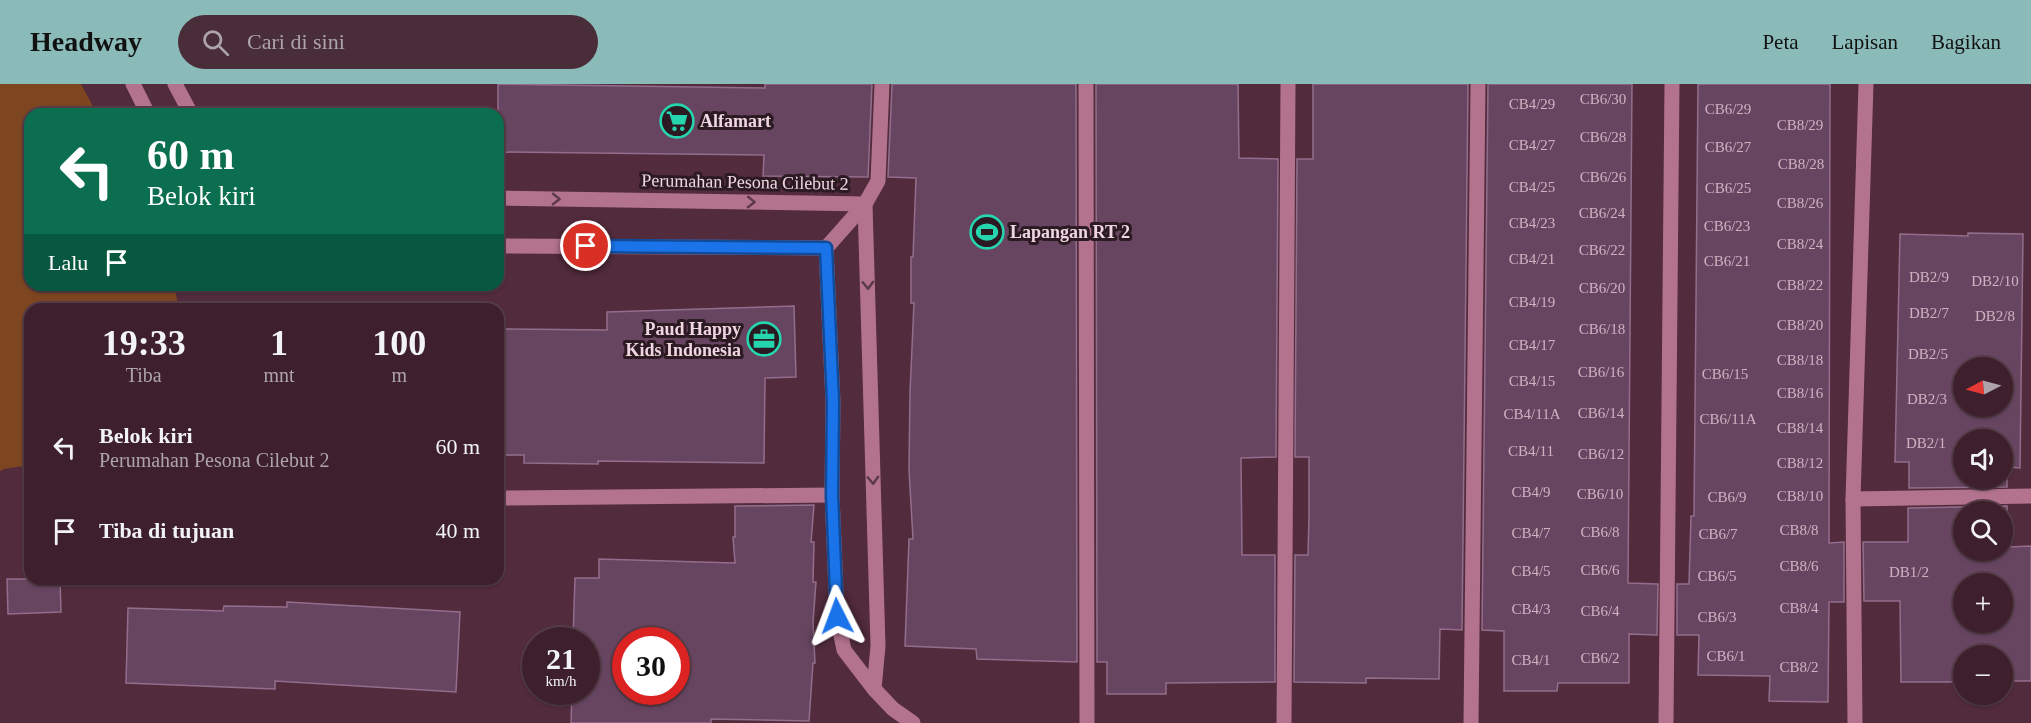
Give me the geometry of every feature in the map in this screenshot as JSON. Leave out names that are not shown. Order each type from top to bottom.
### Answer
[{"type":"street","points":[[133,84],[145,108]]},
{"type":"street","points":[[175,84],[188,108]]},
{"type":"street","points":[[882,84],[878,181],[865,204],[826,248],[833,402],[832,495],[837,616],[844,650],[874,689],[893,709],[913,723]]},
{"type":"street","points":[[1086,84],[1087,723]]},
{"type":"street","points":[[1284,723],[1288,84]]},
{"type":"street","points":[[1471,723],[1478,84]]},
{"type":"street","points":[[1666,723],[1672,84]]},
{"type":"street","points":[[1855,723],[1853,499],[1866,84]]},
{"type":"street","name":"Perumahan Pesona Cilebut 2","points":[[504,198],[865,204],[878,646],[874,689]]},
{"type":"street","points":[[504,246],[826,248]]},
{"type":"street","points":[[504,498],[832,495]]},
{"type":"street","points":[[1853,499],[2031,496]]},
{"type":"shaded area","points":[[0,84],[81,84],[94,108],[24,108],[24,291],[176,291],[177,303],[24,303],[24,466],[0,471]]},
{"type":"building","points":[[498,84],[765,88],[765,84],[872,84],[868,177],[763,176],[764,155],[504,152],[504,108],[498,108]]},
{"type":"building","points":[[892,84],[1076,84],[1077,662],[977,659],[976,649],[905,646],[909,539],[913,539],[909,470],[914,303],[911,303],[911,257],[913,257],[916,178],[888,177]]},
{"type":"building","points":[[1096,84],[1238,84],[1239,158],[1278,159],[1276,457],[1241,458],[1242,555],[1275,555],[1275,682],[1166,683],[1166,694],[1107,694],[1107,662],[1097,662]]},
{"type":"building","points":[[1313,84],[1468,84],[1462,630],[1440,629],[1439,679],[1366,678],[1366,683],[1294,682],[1295,555],[1308,555],[1309,517],[1309,457],[1295,457],[1297,159],[1313,159]]},
{"type":"building","points":[[1488,84],[1632,84],[1628,583],[1658,584],[1657,635],[1629,634],[1629,683],[1558,683],[1557,691],[1504,691],[1504,631],[1482,630]]},
{"type":"building","points":[[1698,84],[1830,84],[1829,543],[1844,542],[1844,602],[1829,602],[1828,702],[1769,701],[1770,676],[1698,675],[1699,635],[1677,635],[1677,584],[1689,584],[1691,516],[1694,516]]},
{"type":"building","points":[[1968,233],[2023,234],[2020,468],[2013,467],[2013,429],[1953,429],[1953,488],[1909,488],[1909,462],[1895,462],[1900,234],[1968,236]]},
{"type":"building","points":[[794,306],[796,377],[765,378],[764,463],[598,461],[598,464],[524,463],[524,455],[504,455],[504,329],[607,330],[607,312]]},
{"type":"building","points":[[814,505],[811,542],[814,542],[813,582],[816,582],[813,622],[815,663],[813,663],[809,721],[711,719],[711,723],[571,723],[572,705],[600,705],[600,627],[573,627],[575,578],[599,578],[599,559],[735,563],[733,537],[735,537],[735,506]]},
{"type":"building","points":[[1953,507],[1953,561],[2013,561],[2013,547],[2031,546],[2031,681],[2013,681],[2013,645],[1953,645],[1953,682],[1901,682],[1900,601],[1864,601],[1863,542],[1908,542],[1908,508]]},
{"type":"building","points":[[7,579],[24,579],[24,585],[60,585],[61,612],[8,614]]},
{"type":"building","points":[[287,602],[460,612],[456,692],[275,681],[275,689],[126,683],[128,608],[223,611],[224,606],[287,607]]},
{"type":"place","name":"Alfamart","points":[[677,121]]},
{"type":"place","name":"Lapangan RT 2","points":[[987,232]]},
{"type":"place","name":"Paud Happy Kids Indonesia","points":[[764,339]]},
{"type":"route","points":[[586,246],[826,248],[833,402],[832,495],[837,616]]}]
